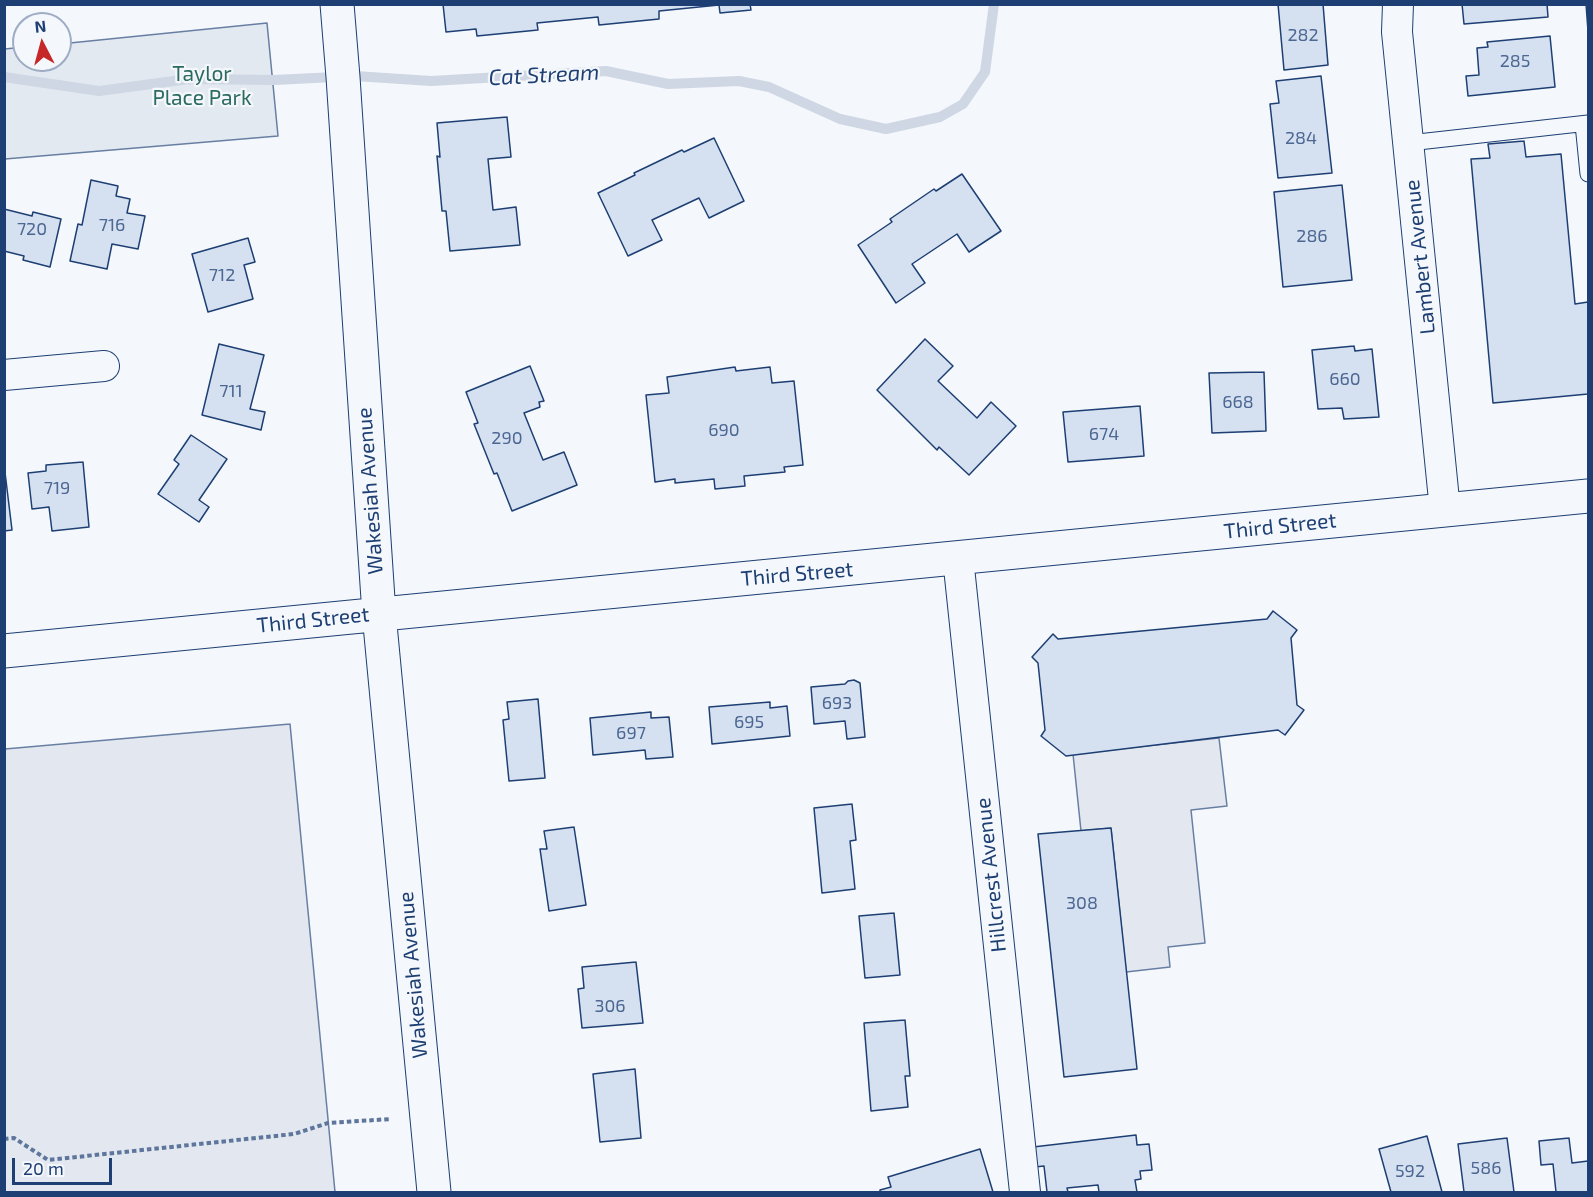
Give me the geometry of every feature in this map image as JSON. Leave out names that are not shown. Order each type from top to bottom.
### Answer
[{"type":"main road","name":"Wakesiah Avenue","points":[[336,4],[343,77],[379,614],[434,1192]]},
{"type":"main road","name":"Third Street","points":[[4,651],[1588,496]]},
{"type":"street","name":"Lambert Avenue","points":[[1398,4],[1397,32],[1445,510]]},
{"type":"street","points":[[4,375],[104,366]]},
{"type":"street","name":"Hillcrest Avenue","points":[[958,558],[1024,1192]]},
{"type":"lane","points":[[1409,143],[1586,124],[1588,174]]},
{"type":"path","points":[[4,1139],[14,1138],[48,1160],[294,1134],[328,1123],[391,1119]]},
{"type":"green space","name":"Taylor Place Park","points":[[267,23],[278,136],[5,159],[5,49],[12,48],[12,72],[72,72],[72,43]]},
{"type":"shaded area","points":[[290,724],[335,1192],[5,1192],[5,749]]},
{"type":"shaded area","points":[[1219,738],[1227,806],[1191,810],[1205,943],[1168,947],[1170,967],[1126,972],[1111,828],[1081,831],[1073,754]]},
{"type":"building","points":[[443,4],[750,4],[751,10],[720,13],[719,5],[659,11],[659,19],[599,25],[598,17],[537,23],[538,30],[477,36],[476,29],[446,32]]},
{"type":"building","points":[[1278,4],[1323,4],[1328,65],[1284,70]]},
{"type":"building","points":[[1462,4],[1547,4],[1548,17],[1464,24]]},
{"type":"building","points":[[1586,4],[1588,4],[1588,31]]},
{"type":"building","points":[[1550,36],[1555,87],[1468,96],[1466,76],[1479,75],[1477,48],[1488,47],[1487,42]]},
{"type":"building","points":[[1321,76],[1332,173],[1278,178],[1270,104],[1279,103],[1276,81]]},
{"type":"building","points":[[507,117],[511,157],[488,159],[493,210],[516,207],[520,245],[450,251],[446,211],[442,211],[437,156],[440,157],[437,123]]},
{"type":"building","points":[[714,138],[744,201],[709,218],[699,198],[652,220],[662,240],[628,256],[598,193],[682,150],[684,152]]},
{"type":"building","points":[[1524,141],[1526,157],[1561,154],[1575,304],[1588,302],[1588,394],[1493,403],[1471,159],[1490,158],[1488,144]]},
{"type":"building","points":[[962,174],[1001,231],[969,252],[957,234],[912,264],[925,283],[896,303],[858,245],[892,222],[890,219],[934,189],[936,191]]},
{"type":"building","points":[[91,180],[118,186],[116,196],[130,199],[127,213],[145,216],[138,249],[112,244],[107,269],[70,261],[78,224],[82,225]]},
{"type":"building","points":[[1342,185],[1352,280],[1283,287],[1274,192]]},
{"type":"building","points":[[4,209],[32,216],[33,212],[61,219],[50,267],[23,260],[24,256],[4,251]]},
{"type":"building","points":[[248,238],[255,262],[244,265],[253,299],[208,312],[192,254]]},
{"type":"building","points":[[925,339],[953,366],[938,381],[977,418],[991,402],[1016,426],[969,475],[939,447],[937,450],[877,390]]},
{"type":"building","points":[[219,344],[264,355],[250,409],[265,412],[261,430],[202,415]]},
{"type":"building","points":[[1354,346],[1355,351],[1372,349],[1379,417],[1344,419],[1342,408],[1318,409],[1312,350]]},
{"type":"building","points":[[530,366],[544,401],[539,402],[540,407],[524,413],[543,460],[564,452],[577,485],[512,511],[474,424],[478,423],[466,392]]},
{"type":"building","points":[[735,367],[736,371],[770,367],[772,383],[794,381],[803,465],[784,467],[785,472],[744,476],[745,486],[715,489],[714,479],[675,483],[675,479],[655,482],[646,395],[669,393],[667,377]]},
{"type":"building","points":[[1264,372],[1266,431],[1212,433],[1209,373]]},
{"type":"building","points":[[1140,406],[1144,456],[1068,462],[1063,412]]},
{"type":"building","points":[[191,435],[227,459],[199,500],[209,507],[199,522],[158,494],[179,464],[174,460]]},
{"type":"building","points":[[83,462],[89,527],[52,531],[49,507],[32,509],[28,473],[46,471],[46,465]]},
{"type":"building","points":[[4,464],[12,530],[4,531]]},
{"type":"building","points":[[1273,611],[1297,630],[1291,638],[1297,705],[1304,710],[1285,735],[1278,730],[1066,756],[1041,736],[1045,730],[1038,663],[1032,657],[1053,634],[1058,639],[1267,619]]},
{"type":"building","points":[[854,680],[860,683],[865,737],[847,739],[845,721],[814,724],[811,687],[845,684]]},
{"type":"building","points":[[538,699],[545,778],[509,781],[503,720],[509,719],[507,702]]},
{"type":"building","points":[[770,702],[770,708],[787,706],[790,736],[712,744],[709,707]]},
{"type":"building","points":[[651,712],[651,718],[669,717],[673,757],[646,759],[645,750],[593,755],[590,718]]},
{"type":"building","points":[[852,804],[856,840],[850,841],[855,889],[822,893],[814,808]]},
{"type":"building","points":[[574,827],[586,905],[549,911],[540,849],[547,849],[544,831]]},
{"type":"building","points":[[1111,828],[1137,1069],[1064,1077],[1038,834]]},
{"type":"building","points":[[894,913],[900,975],[865,978],[859,916]]},
{"type":"building","points":[[636,962],[643,1023],[582,1028],[578,989],[584,988],[582,967]]},
{"type":"building","points":[[905,1020],[910,1076],[905,1076],[908,1107],[871,1111],[864,1023]]},
{"type":"building","points":[[635,1069],[641,1138],[600,1142],[593,1074]]},
{"type":"building","points":[[1136,1135],[1137,1145],[1149,1144],[1152,1170],[1140,1171],[1141,1179],[1135,1180],[1137,1192],[1099,1192],[1098,1185],[1067,1188],[1068,1192],[1047,1192],[1044,1166],[1035,1167],[1033,1147]]},
{"type":"building","points":[[1427,1136],[1442,1192],[1391,1192],[1379,1149]]},
{"type":"building","points":[[1507,1138],[1514,1192],[1464,1192],[1458,1144]]},
{"type":"building","points":[[1569,1138],[1572,1163],[1588,1161],[1588,1192],[1556,1192],[1553,1164],[1541,1165],[1539,1141]]},
{"type":"building","points":[[980,1149],[993,1192],[880,1192],[880,1190],[891,1187],[888,1177]]},
{"type":"waterway","name":"Cat Stream","points":[[4,77],[99,91],[189,79],[274,80],[355,76],[431,81],[606,71],[668,84],[739,81],[769,87],[840,119],[886,129],[940,117],[963,104],[985,72],[994,4]]}]
